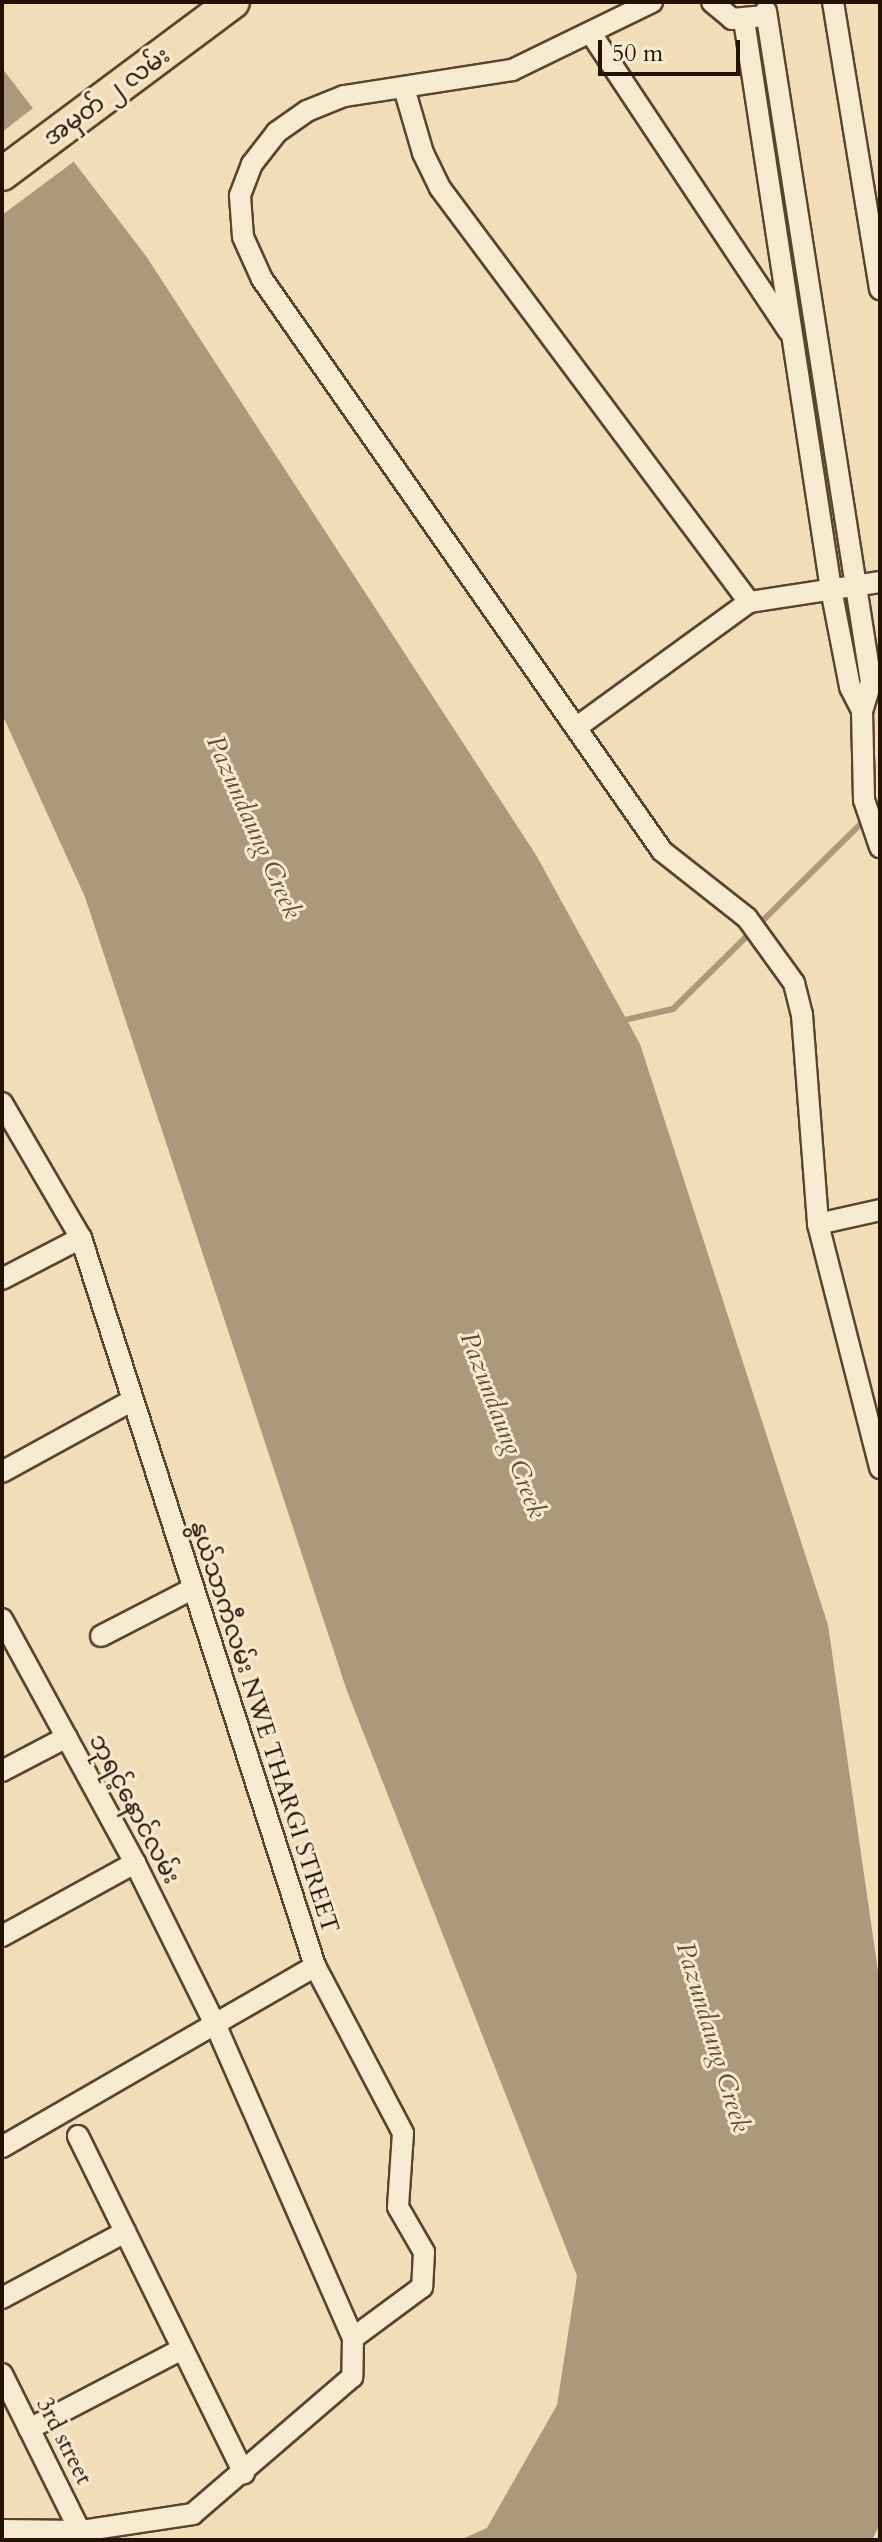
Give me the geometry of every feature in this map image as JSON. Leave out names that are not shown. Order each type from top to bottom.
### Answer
[{"type":"main road","name":"အမှတ် ၂ လမ်း","points":[[2,174],[222,11]]},
{"type":"street","points":[[652,2],[592,35],[512,70],[344,96],[307,111],[277,132],[252,164],[240,196],[243,237],[262,279],[662,851],[747,918],[763,934],[794,983],[802,1015],[818,1224],[880,1468]]},
{"type":"street","points":[[712,2],[721,13],[744,20],[770,7],[871,682],[862,711],[864,800],[877,839]]},
{"type":"street","points":[[833,2],[880,289]]},
{"type":"street","points":[[744,20],[831,589],[850,687],[862,711]]},
{"type":"street","points":[[592,35],[793,336]]},
{"type":"street","points":[[404,88],[423,153],[440,188],[749,602]]},
{"type":"street","points":[[577,727],[749,602],[880,582]]},
{"type":"street","name":"နွယ်သာကီလမ်း NWE THARGI STREET","points":[[2,1103],[81,1238],[315,1966],[403,2133],[398,2207],[424,2252],[418,2293],[353,2338]]},
{"type":"street","points":[[818,1224],[880,1210]]},
{"type":"street","points":[[2,1279],[81,1238]]},
{"type":"street","points":[[2,1472],[131,1401]]},
{"type":"street","points":[[101,1636],[192,1589]]},
{"type":"street","name":"ဘုရင့်နောင်လမ်း","points":[[2,1619],[135,1863],[216,2026],[353,2338]]},
{"type":"street","points":[[2,1771],[67,1737]]},
{"type":"street","points":[[2,1936],[135,1863]]},
{"type":"street","points":[[2,2147],[315,1966]]},
{"type":"street","points":[[78,2136],[244,2473]]},
{"type":"street","points":[[2,2298],[125,2232]]},
{"type":"street","points":[[2,2530],[80,2531],[193,2514],[352,2377],[353,2338]]},
{"type":"street","points":[[29,2429],[182,2349]]},
{"type":"street","name":"3rd street","points":[[2,2374],[80,2531]]},
{"type":"water","name":"Pazundaung Creek","points":[[2,68],[146,256],[536,855],[640,1044],[828,1625],[880,1985],[880,2524],[872,2540],[460,2540],[487,2528],[557,2405],[577,2276],[347,1691],[85,897],[2,714]]},
{"type":"pier","points":[[37,105],[80,157],[2,215],[2,132]]},
{"type":"waterway","points":[[620,1021],[673,1009],[866,819]]}]
